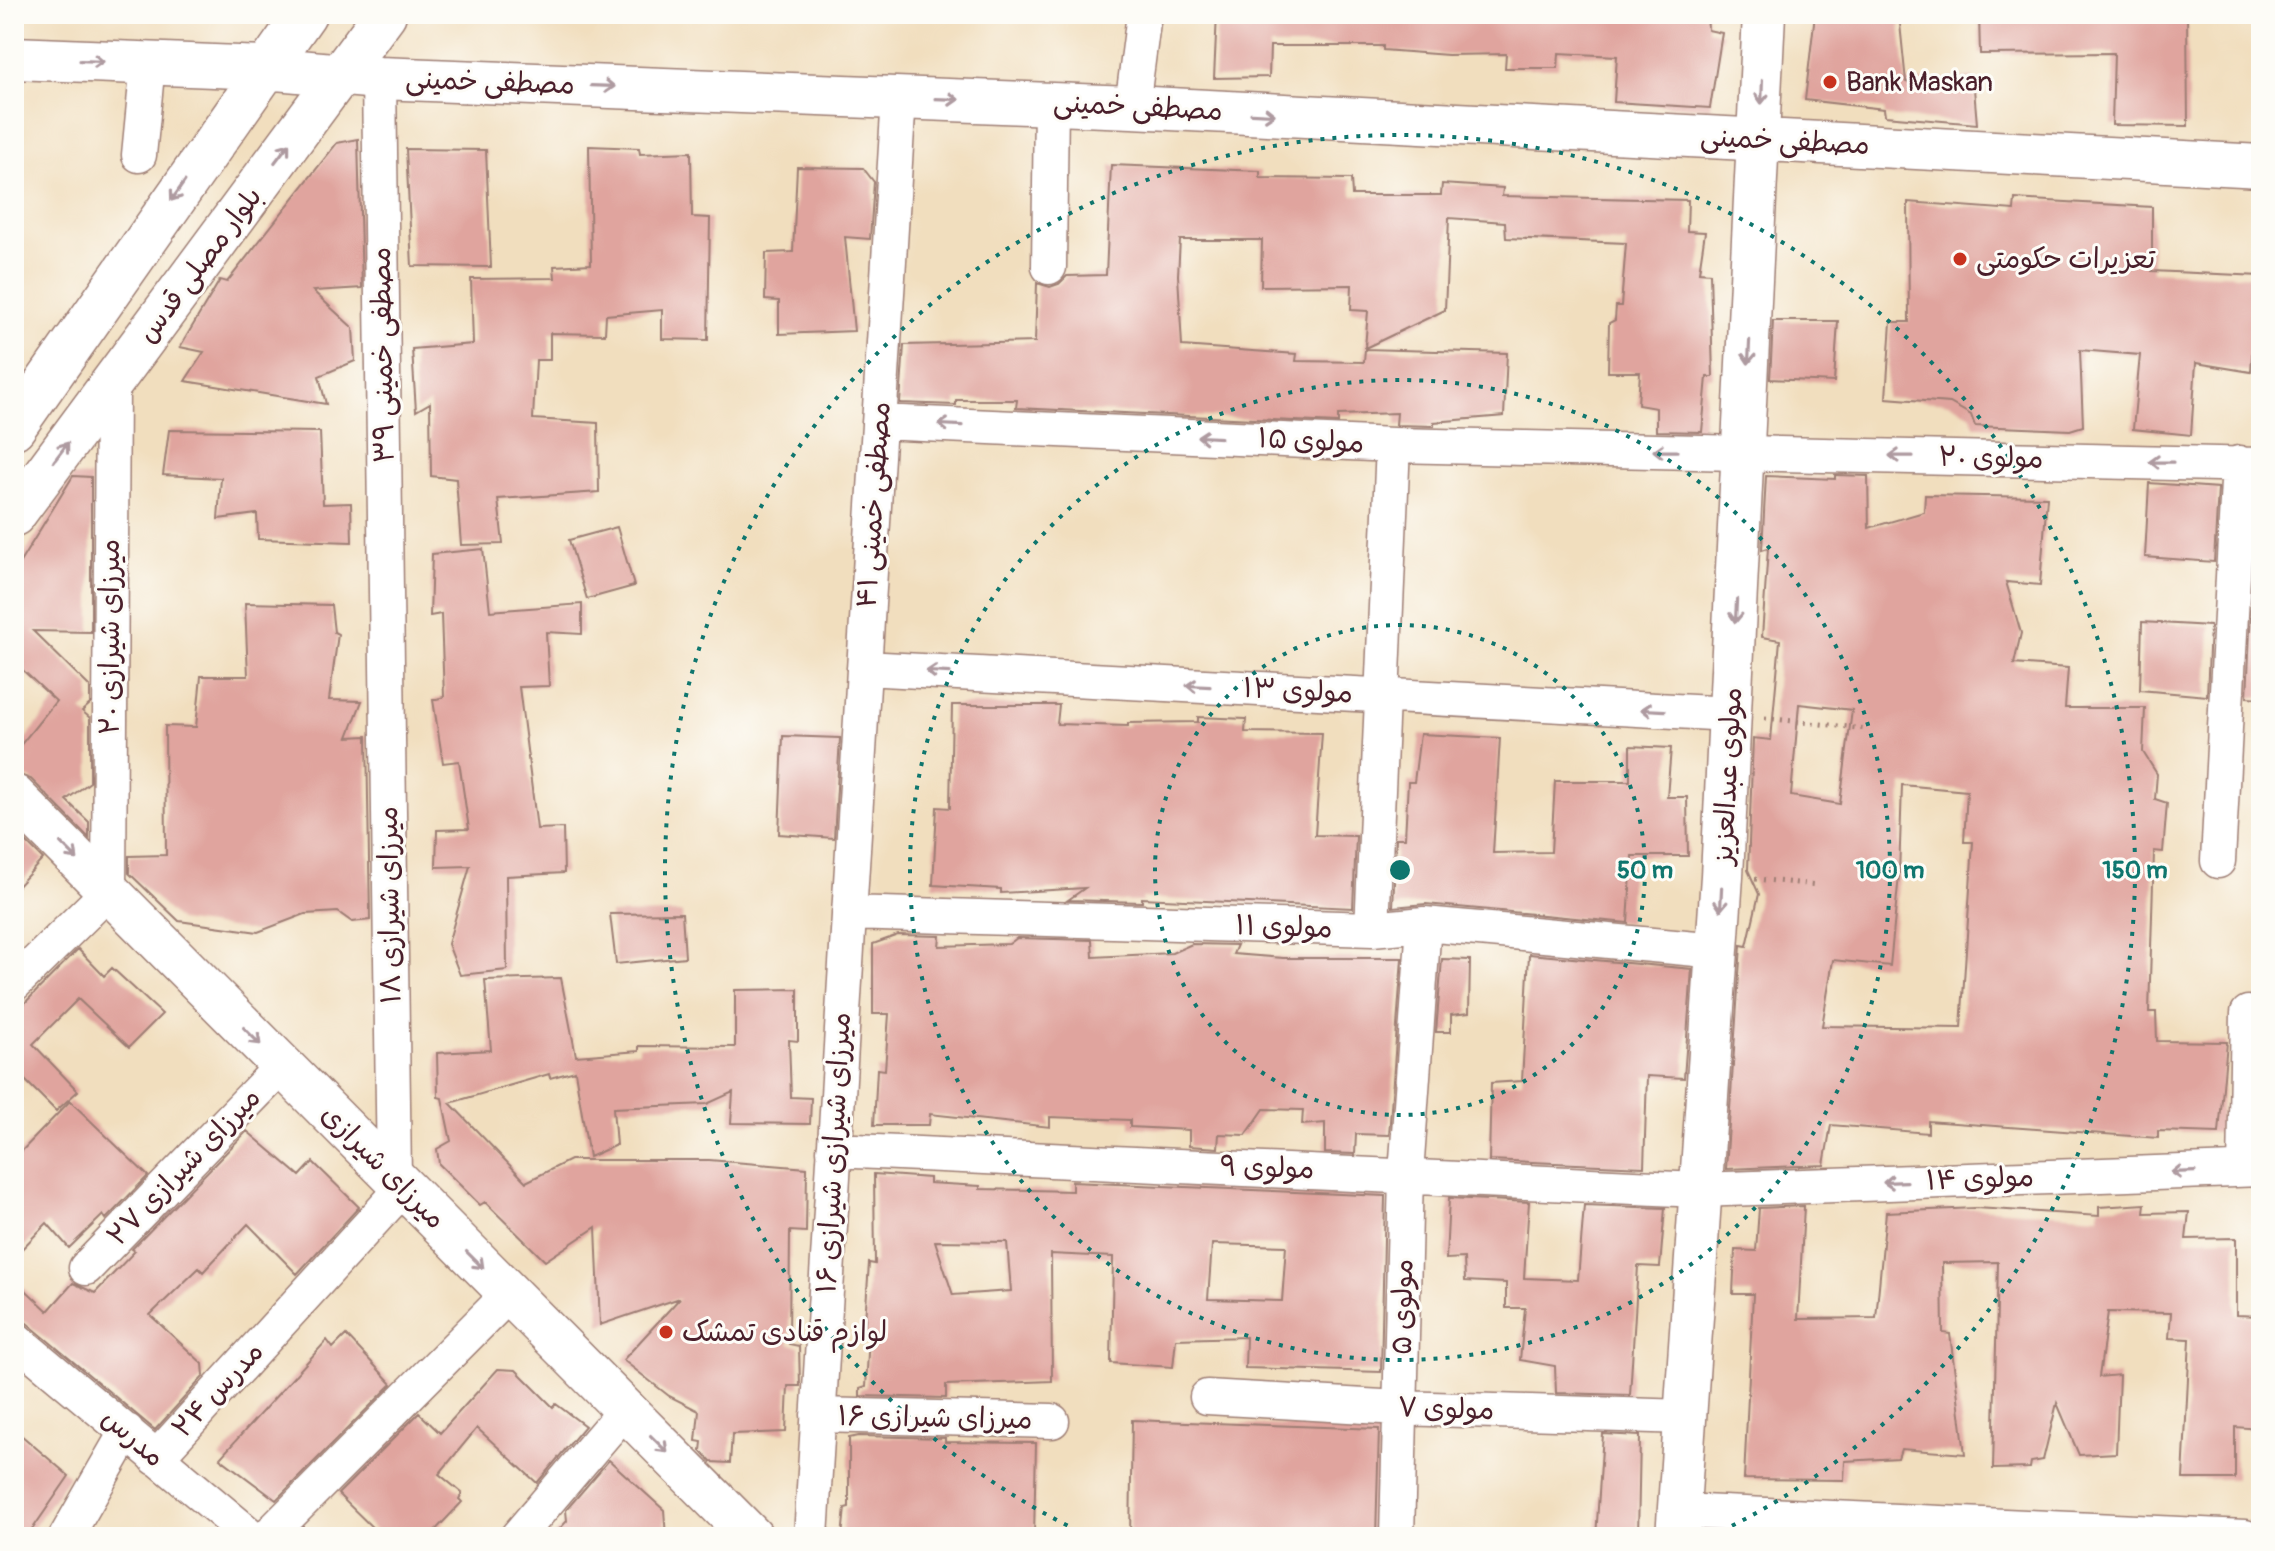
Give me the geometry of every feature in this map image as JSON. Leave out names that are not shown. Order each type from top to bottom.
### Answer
[{"type":"main road","name":"بلوار مصلی قدس","points":[[14,428],[264,68],[305,14]]},
{"type":"main road","name":"بلوار مصلی قدس","points":[[14,515],[112,383],[360,75],[385,14]]},
{"type":"main road","name":"مولوی عبدالعزیز","points":[[1678,1524],[1718,951],[1764,14]]},
{"type":"main road","name":"مصطفی خمینی","points":[[14,58],[1051,103],[2261,166]]},
{"type":"main road","name":"میرزای شیرازی","points":[[14,796],[752,1537]]},
{"type":"street","points":[[1132,107],[1144,14]]},
{"type":"street","points":[[139,155],[148,63]]},
{"type":"street","name":"مصطفی خمینی ۳۹","points":[[360,75],[386,632]]},
{"type":"street","name":"مصطفی خمینی ۴۱","points":[[849,913],[899,97]]},
{"type":"street","points":[[1049,267],[1051,103]]},
{"type":"street","name":"میرزای شیرازی ۲۰","points":[[109,891],[112,383]]},
{"type":"street","name":"مولوی ۱۵","points":[[879,422],[1393,445],[1743,452]]},
{"type":"street","points":[[1372,929],[1393,445]]},
{"type":"street","name":"مولوی ۲۰","points":[[1743,452],[2250,464]]},
{"type":"street","points":[[2218,861],[2250,464]]},
{"type":"street","name":"میرزای شیرازی ۱۸","points":[[386,632],[399,1182]]},
{"type":"street","name":"مولوی ۱۳","points":[[864,668],[1731,714]]},
{"type":"street","points":[[14,984],[109,891]]},
{"type":"street","name":"مولوی ۱۱","points":[[849,913],[1372,929],[1424,924],[1718,951]]},
{"type":"street","name":"میرزای شیرازی شیرازی ۱۶","points":[[811,1537],[849,913]]},
{"type":"street","name":"مولوی ۵","points":[[1397,1537],[1406,1174],[1424,924]]},
{"type":"street","points":[[2248,1013],[2253,1169]]},
{"type":"street","name":"میرزای شیرازی ۲۷","points":[[86,1268],[282,1066]]},
{"type":"street","name":"مولوی ۹","points":[[834,1150],[1406,1174],[1699,1190]]},
{"type":"street","name":"مولوی ۱۴","points":[[1699,1190],[2253,1169]]},
{"type":"street","name":"مدرس ۲۴","points":[[156,1458],[280,1323],[399,1182]]},
{"type":"street","points":[[267,1537],[509,1294]]},
{"type":"street","name":"مدرس","points":[[14,1338],[252,1537]]},
{"type":"street","name":"مولوی ۷","points":[[1207,1397],[1400,1408],[1686,1417]]},
{"type":"street","points":[[517,1536],[625,1410]]},
{"type":"street","name":"میرزای شیرازی ۱۶","points":[[818,1415],[1052,1421]]},
{"type":"street","points":[[66,1537],[127,1431]]},
{"type":"street","points":[[1678,1524],[2245,1537]]},
{"type":"path","points":[[1731,714],[1867,729]]},
{"type":"path","points":[[1722,876],[1818,885]]},
{"type":"building","points":[[1217,14],[1707,14],[1708,30],[1722,33],[1710,108],[1614,102],[1617,56],[1559,53],[1558,68],[1505,68],[1506,54],[1448,55],[1383,50],[1383,46],[1270,46],[1269,77],[1214,78]]},
{"type":"building","points":[[1815,14],[1899,14],[1906,82],[1973,77],[1977,124],[1885,116],[1884,109],[1805,100]]},
{"type":"building","points":[[1979,14],[2187,14],[2188,126],[2112,125],[2114,53],[1980,54]]},
{"type":"building","points":[[358,139],[362,288],[313,291],[353,328],[355,361],[319,376],[326,404],[185,381],[204,352],[180,347],[220,280],[227,282],[337,143]]},
{"type":"building","points":[[589,146],[639,148],[640,154],[691,152],[692,217],[710,218],[708,340],[662,339],[662,310],[606,315],[605,334],[550,333],[550,360],[536,360],[533,419],[598,423],[599,492],[498,499],[503,544],[461,545],[456,479],[431,476],[430,403],[416,411],[412,349],[473,344],[471,279],[555,278],[554,266],[591,264]]},
{"type":"building","points":[[406,149],[486,150],[491,267],[412,266]]},
{"type":"building","points":[[1111,165],[1260,171],[1260,178],[1351,179],[1352,195],[1441,195],[1442,184],[1503,188],[1502,196],[1688,200],[1687,231],[1705,232],[1699,272],[1710,273],[1713,377],[1707,377],[1702,432],[1656,431],[1656,408],[1638,405],[1640,372],[1608,372],[1609,323],[1615,320],[1616,306],[1621,306],[1626,243],[1506,238],[1505,222],[1449,218],[1445,310],[1365,348],[1368,311],[1351,310],[1352,285],[1261,286],[1262,240],[1180,240],[1178,275],[1182,346],[1297,354],[1296,361],[1364,362],[1365,349],[1507,353],[1504,416],[1434,422],[1434,426],[1396,425],[1397,413],[1338,415],[1338,423],[1016,408],[1017,400],[956,400],[956,405],[900,403],[904,345],[1035,342],[1037,283],[1050,287],[1067,276],[1106,275]]},
{"type":"building","points":[[797,167],[863,168],[874,182],[870,239],[845,237],[854,331],[779,334],[779,301],[765,300],[766,253],[793,252]]},
{"type":"building","points":[[2015,199],[2152,207],[2152,271],[2261,276],[2261,324],[2254,324],[2251,372],[2196,363],[2191,435],[2133,429],[2140,355],[2080,350],[2083,426],[2070,430],[1975,426],[1971,415],[1950,403],[1886,398],[1891,322],[1909,322],[1908,202],[2014,210]]},
{"type":"building","points":[[1773,321],[1838,321],[1834,382],[1770,379]]},
{"type":"building","points":[[169,430],[320,432],[323,504],[351,503],[352,542],[258,539],[257,514],[218,519],[221,478],[163,475]]},
{"type":"building","points":[[1835,475],[1868,476],[1869,528],[1924,512],[1925,495],[2047,497],[2040,585],[2006,582],[2021,633],[2014,664],[2068,668],[2065,708],[2145,708],[2143,752],[2157,774],[2155,799],[2167,803],[2163,852],[2154,851],[2149,1012],[2156,1012],[2157,1041],[2227,1042],[2219,1133],[2158,1131],[2158,1138],[1928,1121],[1928,1133],[1831,1125],[1824,1165],[1726,1169],[1741,945],[1747,946],[1759,894],[1748,870],[1753,738],[1771,740],[1780,640],[1762,637],[1768,548],[1762,550],[1766,476],[1835,479]],"holes":[[[1799,704],[1852,710],[1840,804],[1791,796]],[[1902,785],[1967,791],[1964,842],[1973,842],[1961,1028],[1822,1026],[1833,960],[1890,966],[1899,875]]]},
{"type":"building","points":[[73,476],[91,477],[91,632],[33,631],[90,687],[90,704],[82,711],[90,718],[90,782],[66,800],[89,822],[89,838],[31,779],[14,773],[14,753],[56,701],[14,662],[14,572]]},
{"type":"building","points":[[2149,483],[2218,488],[2214,562],[2145,557]]},
{"type":"building","points":[[617,527],[634,586],[587,599],[569,540]]},
{"type":"building","points":[[483,549],[490,611],[582,604],[582,634],[546,632],[549,686],[519,687],[537,829],[563,828],[564,873],[506,876],[507,970],[460,975],[448,944],[470,866],[436,867],[437,830],[469,829],[459,761],[443,763],[433,700],[444,697],[441,614],[430,616],[432,554]]},
{"type":"building","points":[[245,603],[331,605],[334,632],[338,634],[329,700],[362,701],[348,737],[367,736],[370,920],[352,922],[338,912],[305,914],[258,932],[179,921],[129,873],[129,856],[166,855],[165,726],[196,727],[201,676],[248,676]]},
{"type":"building","points":[[2251,609],[2261,609],[2261,698],[2247,697]]},
{"type":"building","points":[[2142,622],[2210,626],[2207,696],[2140,690]]},
{"type":"building","points":[[952,705],[1059,705],[1057,724],[1128,726],[1128,723],[1198,722],[1198,717],[1246,719],[1245,732],[1322,733],[1315,835],[1356,836],[1353,908],[1142,898],[1142,902],[1068,900],[1085,888],[1001,893],[1001,889],[933,885],[937,807],[950,808]]},
{"type":"building","points":[[1420,734],[1500,738],[1493,853],[1551,852],[1555,781],[1630,781],[1630,746],[1671,748],[1667,797],[1687,797],[1688,856],[1632,856],[1628,923],[1426,904],[1393,907],[1396,838],[1405,838],[1408,782],[1414,782]]},
{"type":"building","points":[[783,736],[840,738],[834,838],[779,834]]},
{"type":"building","points":[[14,830],[43,859],[14,890]]},
{"type":"building","points":[[682,913],[685,957],[616,964],[610,914]]},
{"type":"building","points":[[898,935],[940,936],[939,946],[1009,944],[1017,938],[1092,940],[1093,957],[1172,953],[1192,944],[1237,945],[1233,954],[1283,958],[1402,958],[1389,1135],[1356,1134],[1355,1154],[1325,1153],[1325,1123],[1302,1125],[1303,1110],[1264,1109],[1246,1135],[1219,1134],[1218,1148],[1189,1146],[1189,1130],[1130,1127],[1130,1120],[1050,1117],[1050,1127],[930,1114],[929,1125],[874,1125],[877,1069],[885,1070],[889,1014],[873,1014],[873,944]]},
{"type":"building","points":[[78,949],[104,976],[112,968],[162,1014],[129,1047],[78,999],[33,1044],[78,1091],[56,1111],[14,1069],[14,1014]]},
{"type":"building","points":[[1529,954],[1692,969],[1684,1078],[1647,1076],[1644,1167],[1489,1160],[1491,1083],[1522,1081]]},
{"type":"building","points":[[1442,959],[1470,960],[1469,1013],[1451,1015],[1451,1032],[1436,1032]]},
{"type":"building","points":[[561,978],[576,1056],[639,1051],[639,1046],[735,1047],[735,990],[798,989],[798,1041],[789,1040],[791,1097],[811,1098],[810,1124],[731,1123],[733,1092],[707,1104],[613,1108],[616,1145],[589,1157],[575,1071],[550,1078],[549,1074],[450,1103],[526,1182],[570,1160],[709,1160],[807,1168],[806,1232],[790,1231],[789,1344],[799,1346],[800,1386],[788,1386],[786,1432],[732,1434],[730,1463],[711,1462],[701,1451],[702,1442],[696,1441],[699,1411],[669,1396],[623,1360],[680,1298],[600,1325],[596,1227],[545,1261],[485,1202],[480,1205],[439,1164],[437,1149],[451,1141],[442,1098],[438,1097],[437,1053],[491,1050],[485,980]]},
{"type":"building","points":[[70,1101],[148,1176],[106,1219],[103,1215],[69,1248],[47,1223],[14,1257],[14,1159]]},
{"type":"building","points":[[247,1131],[300,1176],[313,1162],[359,1207],[297,1274],[248,1224],[203,1272],[199,1268],[150,1315],[203,1364],[204,1376],[155,1430],[27,1323],[14,1318],[14,1279],[48,1311],[73,1283],[95,1293],[135,1251],[132,1249]]},
{"type":"building","points":[[874,1174],[929,1178],[929,1183],[980,1186],[980,1189],[1072,1191],[1072,1182],[1385,1196],[1381,1372],[1245,1368],[1246,1337],[1176,1339],[1173,1367],[1111,1363],[1113,1257],[1051,1254],[1052,1381],[946,1385],[946,1398],[860,1396],[860,1389],[866,1387],[869,1336],[864,1336],[869,1263],[875,1264]],"holes":[[[935,1241],[1007,1242],[1011,1291],[953,1295]],[[1212,1244],[1286,1246],[1282,1301],[1208,1299]]]},
{"type":"building","points":[[1449,1198],[1529,1202],[1524,1278],[1578,1280],[1584,1205],[1665,1208],[1660,1267],[1638,1266],[1630,1395],[1556,1393],[1555,1366],[1520,1360],[1525,1308],[1506,1308],[1506,1283],[1465,1281],[1464,1258],[1446,1259]]},
{"type":"building","points":[[2145,1204],[2144,1213],[2189,1212],[2186,1239],[2236,1238],[2236,1315],[2261,1316],[2261,1429],[2235,1427],[2235,1479],[2183,1479],[2190,1339],[2169,1338],[2171,1313],[2108,1312],[2099,1377],[2119,1375],[2116,1453],[2079,1455],[2057,1403],[2043,1460],[2031,1462],[2030,1468],[1993,1469],[1998,1262],[1942,1263],[1943,1333],[1950,1334],[1965,1454],[1901,1449],[1898,1458],[1845,1461],[1844,1480],[1744,1479],[1753,1294],[1733,1294],[1735,1250],[1756,1251],[1759,1208],[1804,1206],[1798,1319],[1876,1318],[1886,1212],[1976,1208],[2099,1216],[2099,1207]]},
{"type":"building","points":[[346,1335],[392,1384],[276,1500],[220,1458],[327,1340],[333,1348]]},
{"type":"building","points":[[498,1369],[516,1370],[553,1407],[556,1404],[585,1426],[537,1483],[477,1428],[439,1474],[462,1493],[459,1499],[462,1502],[429,1537],[382,1537],[338,1494],[419,1413],[440,1433]]},
{"type":"building","points":[[1132,1420],[1379,1429],[1376,1537],[1130,1537]]},
{"type":"building","points":[[14,1429],[69,1476],[27,1537],[14,1537]]},
{"type":"building","points":[[1603,1434],[1640,1436],[1638,1537],[1596,1537]]},
{"type":"building","points":[[849,1438],[945,1438],[945,1442],[1036,1443],[1034,1537],[842,1537],[845,1508],[849,1507]]},
{"type":"building","points":[[609,1460],[664,1510],[666,1537],[552,1537],[567,1521],[566,1510]]},
{"type":"place","name":"Bank Maskan","points":[[1830,82]]},
{"type":"place","name":"تعزیرات حکومتی","points":[[1960,259]]},
{"type":"place","name":"لوازم قنادی تمشک","points":[[666,1332]]}]
